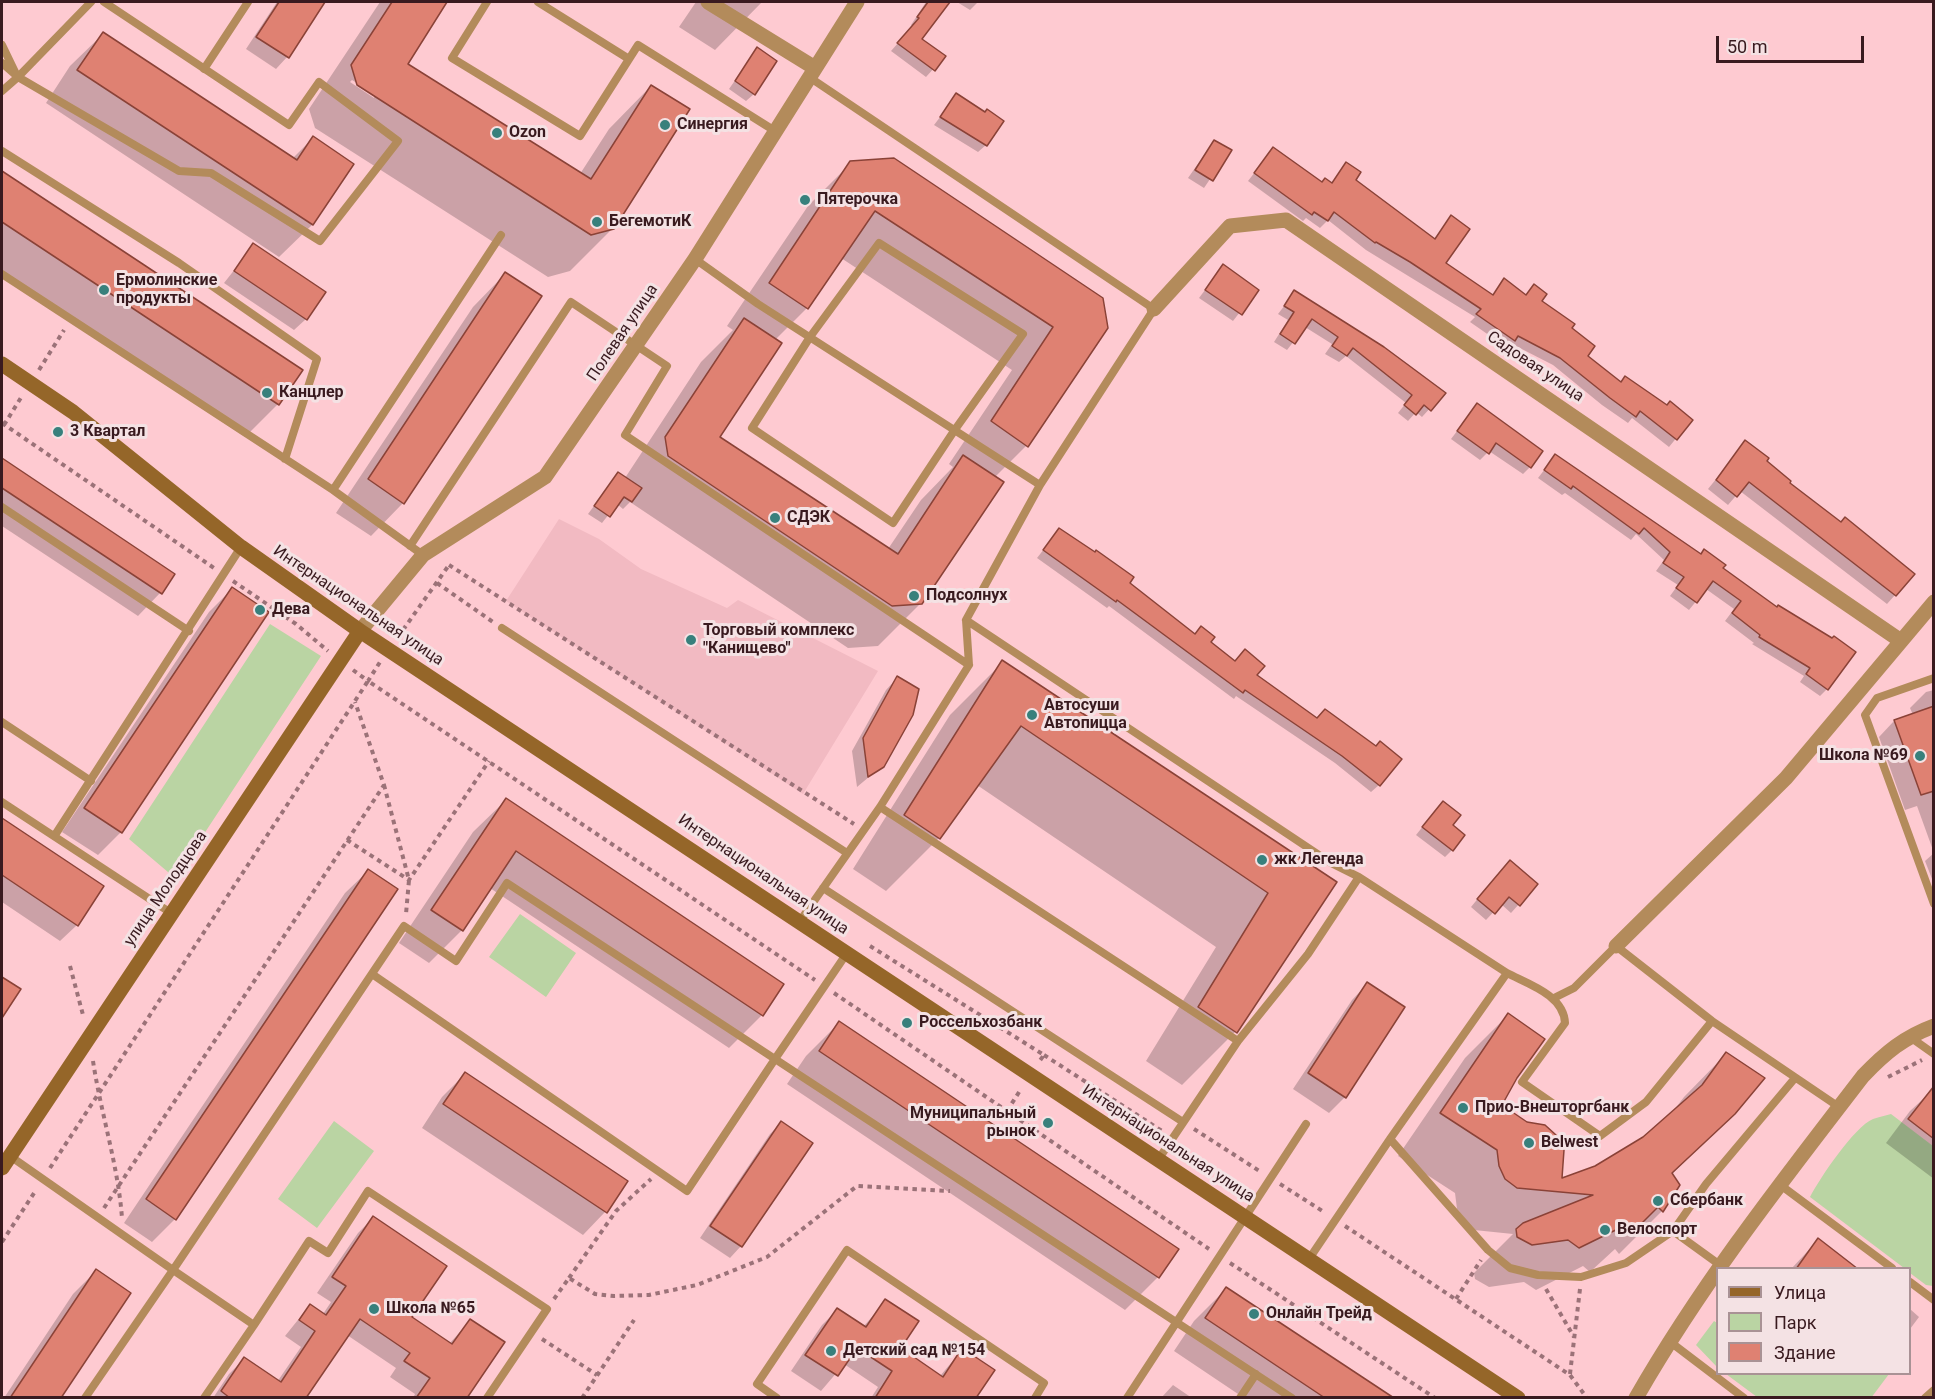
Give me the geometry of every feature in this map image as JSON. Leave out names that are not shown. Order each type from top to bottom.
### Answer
[{"type":"main road","name":"Интернациональная улица","points":[[2,364],[73,412],[241,547],[360,631],[1518,1398]]},
{"type":"main road","name":"улица Молодцова","points":[[6,1162],[360,631]]},
{"type":"street","points":[[708,2],[812,72]]},
{"type":"street","name":"Полевая улица","points":[[360,631],[416,551],[545,477],[695,259],[857,2]]},
{"type":"street","name":"Садовая улица","points":[[1154,309],[1230,226],[1286,220],[1901,641]]},
{"type":"street","points":[[1616,946],[1786,778],[1934,602]]},
{"type":"street","points":[[1720,1265],[1779,1184],[1885,1053],[1909,1036],[1934,1026]]},
{"type":"street","points":[[1636,1398],[1716,1271]]},
{"type":"lane","points":[[2,91],[91,2]]},
{"type":"lane","points":[[2,63],[18,77],[179,171],[211,173],[320,241],[398,141],[319,82],[289,125],[104,2]]},
{"type":"lane","points":[[204,69],[248,2]]},
{"type":"lane","points":[[487,2],[452,58],[580,136],[638,45],[775,131]]},
{"type":"lane","points":[[538,2],[629,59]]},
{"type":"lane","points":[[2,45],[18,77]]},
{"type":"lane","points":[[800,921],[880,807],[969,665],[966,620],[1040,485],[1154,309],[812,72]]},
{"type":"lane","points":[[2,151],[179,263],[317,359],[285,459]]},
{"type":"lane","points":[[333,490],[501,235]]},
{"type":"lane","points":[[879,243],[1023,334],[954,430],[893,523],[752,428],[810,338],[879,243]]},
{"type":"lane","points":[[695,259],[810,338],[1040,485]]},
{"type":"lane","points":[[2,274],[333,490],[416,551],[571,302],[667,366],[625,435],[969,665]]},
{"type":"lane","points":[[2,507],[189,631]]},
{"type":"lane","points":[[55,835],[189,631],[241,547]]},
{"type":"lane","points":[[966,620],[1331,863],[1359,877],[1507,973],[1554,998],[1562,1007],[1564,1023],[1522,1082],[1600,1136],[1646,1102],[1712,1021]]},
{"type":"lane","points":[[502,628],[847,853]]},
{"type":"lane","points":[[1934,678],[1877,698],[1865,714],[1934,904]]},
{"type":"lane","points":[[2,722],[91,781]]},
{"type":"lane","points":[[2,802],[171,913]]},
{"type":"lane","points":[[880,807],[1238,1041]]},
{"type":"lane","points":[[1158,1160],[1238,1041],[1308,954],[1359,877]]},
{"type":"lane","points":[[85,1398],[404,926],[456,961],[507,883],[1292,1398]]},
{"type":"lane","points":[[823,888],[1183,1122]]},
{"type":"lane","points":[[1554,998],[1574,988],[1616,946],[1712,1021],[1839,1107]]},
{"type":"lane","points":[[372,974],[687,1191],[847,953]]},
{"type":"lane","points":[[1309,1259],[1507,973]]},
{"type":"lane","points":[[1909,1036],[1934,1054]]},
{"type":"lane","points":[[1390,1139],[1488,1250],[1510,1268],[1538,1275],[1581,1277],[1626,1263],[1673,1231],[1706,1184],[1795,1078]]},
{"type":"lane","points":[[1127,1398],[1306,1124]]},
{"type":"lane","points":[[6,1162],[43,1178],[254,1325]]},
{"type":"lane","points":[[1779,1184],[1889,1267]]},
{"type":"lane","points":[[204,1398],[309,1241],[328,1253],[368,1191],[547,1310],[487,1398]]},
{"type":"lane","points":[[1673,1231],[1720,1265]]},
{"type":"lane","points":[[777,1398],[757,1384],[847,1250],[1044,1383],[1035,1398]]},
{"type":"lane","points":[[1911,1283],[1934,1300]]},
{"type":"lane","points":[[1670,1341],[1744,1398]]},
{"type":"lane","points":[[1240,1398],[1256,1374]]},
{"type":"lane","points":[[1925,1398],[1934,1390]]},
{"type":"path","points":[[2,423],[296,624]]},
{"type":"path","points":[[416,551],[449,565],[863,830]]},
{"type":"path","points":[[2,1242],[354,701],[449,565]]},
{"type":"path","points":[[437,583],[502,628]]},
{"type":"path","points":[[368,681],[825,987],[1221,1257],[1435,1398]]},
{"type":"path","points":[[354,701],[384,785],[409,880],[404,926]]},
{"type":"path","points":[[409,880],[489,761]]},
{"type":"path","points":[[99,1216],[384,785]]},
{"type":"path","points":[[347,840],[409,880]]},
{"type":"path","points":[[1044,1055],[1173,1137]]},
{"type":"path","points":[[1880,1083],[1925,1059]]},
{"type":"path","points":[[98,1095],[119,1185],[123,1234]]},
{"type":"path","points":[[1183,1122],[1335,1219],[1570,1375],[1587,1398]]},
{"type":"path","points":[[547,1310],[616,1211],[659,1172]]},
{"type":"path","points":[[569,1278],[595,1294],[649,1295],[697,1285],[767,1257],[857,1186],[977,1192]]},
{"type":"path","points":[[1456,1299],[1488,1250]]},
{"type":"path","points":[[1538,1275],[1574,1338]]},
{"type":"path","points":[[1570,1375],[1581,1277]]},
{"type":"path","points":[[582,1398],[634,1320]]},
{"type":"path","points":[[531,1332],[597,1375]]},
{"type":"shaded area","name":"Торговый комплекс \"Канищево\"","points":[[559,519],[599,539],[641,569],[727,608],[738,600],[878,671],[803,794],[506,601]]},
{"type":"green space","points":[[270,624],[321,656],[175,878],[129,839]]},
{"type":"green space","points":[[520,914],[576,953],[546,997],[489,957]]},
{"type":"green space","points":[[1891,1114],[1933,1146],[1933,1286],[1926,1285],[1911,1274],[1911,1267],[1903,1267],[1810,1197],[1847,1142],[1873,1119]]},
{"type":"green space","points":[[334,1121],[374,1151],[317,1228],[278,1199]]},
{"type":"green space","points":[[1714,1321],[1716,1322],[1716,1366],[1696,1345]]},
{"type":"green space","points":[[1727,1375],[1888,1375],[1871,1398],[1757,1397]]},
{"type":"building","points":[[279,2],[325,2],[289,58],[256,37]]},
{"type":"building","points":[[392,2],[447,2],[408,64],[591,179],[651,85],[690,109],[614,229],[591,235],[357,85],[351,65]]},
{"type":"building","points":[[928,2],[950,2],[922,39],[946,56],[935,71],[897,43],[919,18],[917,17]]},
{"type":"building","points":[[103,32],[297,160],[313,136],[354,164],[313,225],[77,70]]},
{"type":"building","points":[[757,47],[777,61],[755,95],[735,81]]},
{"type":"building","points":[[956,93],[1004,121],[987,146],[940,117]]},
{"type":"building","points":[[1214,140],[1232,150],[1213,181],[1195,170]]},
{"type":"building","points":[[1273,147],[1322,182],[1325,178],[1332,183],[1346,162],[1361,172],[1356,180],[1435,239],[1451,215],[1470,229],[1446,263],[1493,295],[1504,278],[1526,295],[1534,284],[1547,294],[1542,301],[1575,324],[1572,328],[1595,346],[1588,356],[1621,382],[1625,376],[1667,405],[1670,401],[1693,420],[1677,440],[1640,411],[1636,417],[1560,358],[1518,336],[1515,341],[1476,314],[1481,309],[1410,262],[1375,243],[1334,212],[1328,221],[1314,212],[1312,215],[1254,173]]},
{"type":"building","points":[[894,158],[1103,298],[1108,328],[1028,447],[991,421],[1053,327],[875,211],[808,309],[769,283],[850,161]]},
{"type":"building","points":[[2,171],[303,370],[279,405],[2,222]]},
{"type":"building","points":[[253,243],[326,292],[307,320],[234,271]]},
{"type":"building","points":[[1223,264],[1259,290],[1242,315],[1205,290]]},
{"type":"building","points":[[505,272],[542,296],[404,504],[368,479]]},
{"type":"building","points":[[1294,290],[1384,347],[1446,393],[1431,411],[1424,405],[1416,415],[1404,405],[1412,395],[1353,348],[1347,356],[1332,346],[1338,337],[1312,319],[1295,344],[1280,334],[1294,312],[1284,306]]},
{"type":"building","points":[[744,318],[782,343],[720,437],[898,554],[963,455],[1004,482],[922,604],[892,606],[668,456],[665,437]]},
{"type":"building","points":[[1477,403],[1543,451],[1531,468],[1496,443],[1489,454],[1457,431]]},
{"type":"building","points":[[1745,440],[1769,458],[1767,461],[1791,481],[1790,483],[1841,522],[1845,517],[1915,574],[1896,596],[1749,482],[1737,497],[1716,480]]},
{"type":"building","points":[[1555,454],[1701,554],[1704,549],[1726,565],[1723,568],[1777,607],[1778,605],[1832,638],[1834,636],[1856,652],[1828,690],[1806,674],[1810,668],[1759,637],[1760,635],[1732,613],[1741,601],[1713,581],[1697,603],[1676,588],[1684,577],[1663,563],[1670,552],[1644,528],[1639,534],[1573,486],[1571,489],[1544,470]]},
{"type":"building","points":[[2,458],[175,574],[162,594],[2,488]]},
{"type":"building","points":[[618,472],[642,488],[632,502],[624,497],[610,517],[594,506]]},
{"type":"building","points":[[1059,528],[1095,552],[1096,550],[1134,577],[1130,583],[1195,634],[1201,626],[1215,637],[1211,642],[1235,661],[1245,649],[1265,666],[1257,675],[1317,718],[1325,709],[1376,746],[1380,741],[1402,759],[1380,786],[1342,756],[1245,690],[1243,693],[1117,600],[1116,602],[1043,550]]},
{"type":"building","points":[[232,587],[269,612],[122,833],[84,808]]},
{"type":"building","name":"жк Легенда","points":[[1002,660],[1337,882],[1237,1033],[1198,1007],[1268,893],[1021,726],[940,839],[904,815]]},
{"type":"building","points":[[897,676],[919,689],[913,715],[884,767],[868,777],[863,738]]},
{"type":"building","name":"Школа №69","points":[[1934,706],[1934,791],[1921,795],[1894,720]]},
{"type":"building","points":[[506,798],[784,984],[763,1016],[516,851],[463,931],[431,910]]},
{"type":"building","points":[[1443,801],[1461,815],[1453,825],[1465,835],[1453,851],[1422,827]]},
{"type":"building","points":[[2,818],[104,886],[78,926],[2,875]]},
{"type":"building","points":[[1510,860],[1538,884],[1520,906],[1509,897],[1495,914],[1477,899]]},
{"type":"building","points":[[368,869],[398,889],[176,1220],[146,1199]]},
{"type":"building","points":[[2,977],[21,989],[2,1018]]},
{"type":"building","points":[[1367,982],[1405,1007],[1346,1098],[1308,1073]]},
{"type":"building","points":[[1508,1013],[1545,1039],[1517,1078],[1502,1105],[1527,1122],[1545,1125],[1556,1135],[1564,1150],[1562,1178],[1595,1166],[1643,1137],[1702,1085],[1726,1052],[1765,1078],[1735,1114],[1672,1173],[1680,1185],[1663,1212],[1658,1207],[1634,1231],[1626,1225],[1579,1248],[1568,1240],[1532,1245],[1517,1237],[1516,1229],[1523,1223],[1593,1195],[1517,1188],[1505,1179],[1499,1166],[1497,1150],[1440,1113]]},
{"type":"building","points":[[839,1021],[1179,1249],[1159,1278],[819,1051]]},
{"type":"building","points":[[465,1072],[628,1181],[607,1213],[443,1104]]},
{"type":"building","points":[[1934,1086],[1934,1139],[1908,1119]]},
{"type":"building","points":[[781,1121],[813,1143],[742,1247],[710,1226]]},
{"type":"building","name":"Школа №65","points":[[373,1216],[447,1266],[412,1317],[452,1344],[470,1319],[505,1342],[467,1398],[416,1398],[430,1378],[404,1361],[410,1353],[360,1319],[306,1398],[230,1398],[221,1391],[244,1357],[281,1382],[315,1331],[299,1320],[310,1304],[326,1315],[346,1286],[332,1277]]},
{"type":"building","points":[[1818,1238],[1855,1267],[1797,1267]]},
{"type":"building","points":[[96,1269],[131,1293],[61,1398],[10,1398]]},
{"type":"building","points":[[1226,1287],[1394,1398],[1325,1398],[1205,1318]]},
{"type":"building","name":"Детский сад №154","points":[[885,1299],[919,1321],[901,1348],[943,1377],[962,1348],[995,1370],[976,1398],[875,1398],[892,1371],[857,1348],[838,1376],[805,1355],[837,1308],[866,1327]]},
{"type":"place","name":"Синергия","points":[[665,125]]},
{"type":"place","name":"Ozon","points":[[497,133]]},
{"type":"place","name":"Пятерочка","points":[[805,200]]},
{"type":"place","name":"БегемотиК","points":[[597,222]]},
{"type":"place","name":"Ермолинские продукты","points":[[104,290]]},
{"type":"place","name":"Канцлер","points":[[267,393]]},
{"type":"place","name":"3 Квартал","points":[[58,432]]},
{"type":"place","name":"СДЭК","points":[[775,518]]},
{"type":"place","name":"Подсолнух","points":[[914,596]]},
{"type":"place","name":"Дева","points":[[260,610]]},
{"type":"place","name":"Торговый комплекс \"Канищево\"","points":[[691,640]]},
{"type":"place","name":"Автосуши Автопицца","points":[[1032,715]]},
{"type":"place","name":"Школа №69","points":[[1920,756]]},
{"type":"place","name":"жк Легенда","points":[[1262,860]]},
{"type":"place","name":"Россельхозбанк","points":[[907,1023]]},
{"type":"place","name":"Прио-Внешторгбанк","points":[[1463,1108]]},
{"type":"place","name":"Муниципальный рынок","points":[[1048,1123]]},
{"type":"place","name":"Belwest","points":[[1529,1143]]},
{"type":"place","name":"Сбербанк","points":[[1658,1201]]},
{"type":"place","name":"Велоспорт","points":[[1605,1230]]},
{"type":"place","name":"Школа №65","points":[[374,1309]]},
{"type":"place","name":"Онлайн Трейд","points":[[1254,1314]]},
{"type":"place","name":"Детский сад №154","points":[[831,1351]]}]
